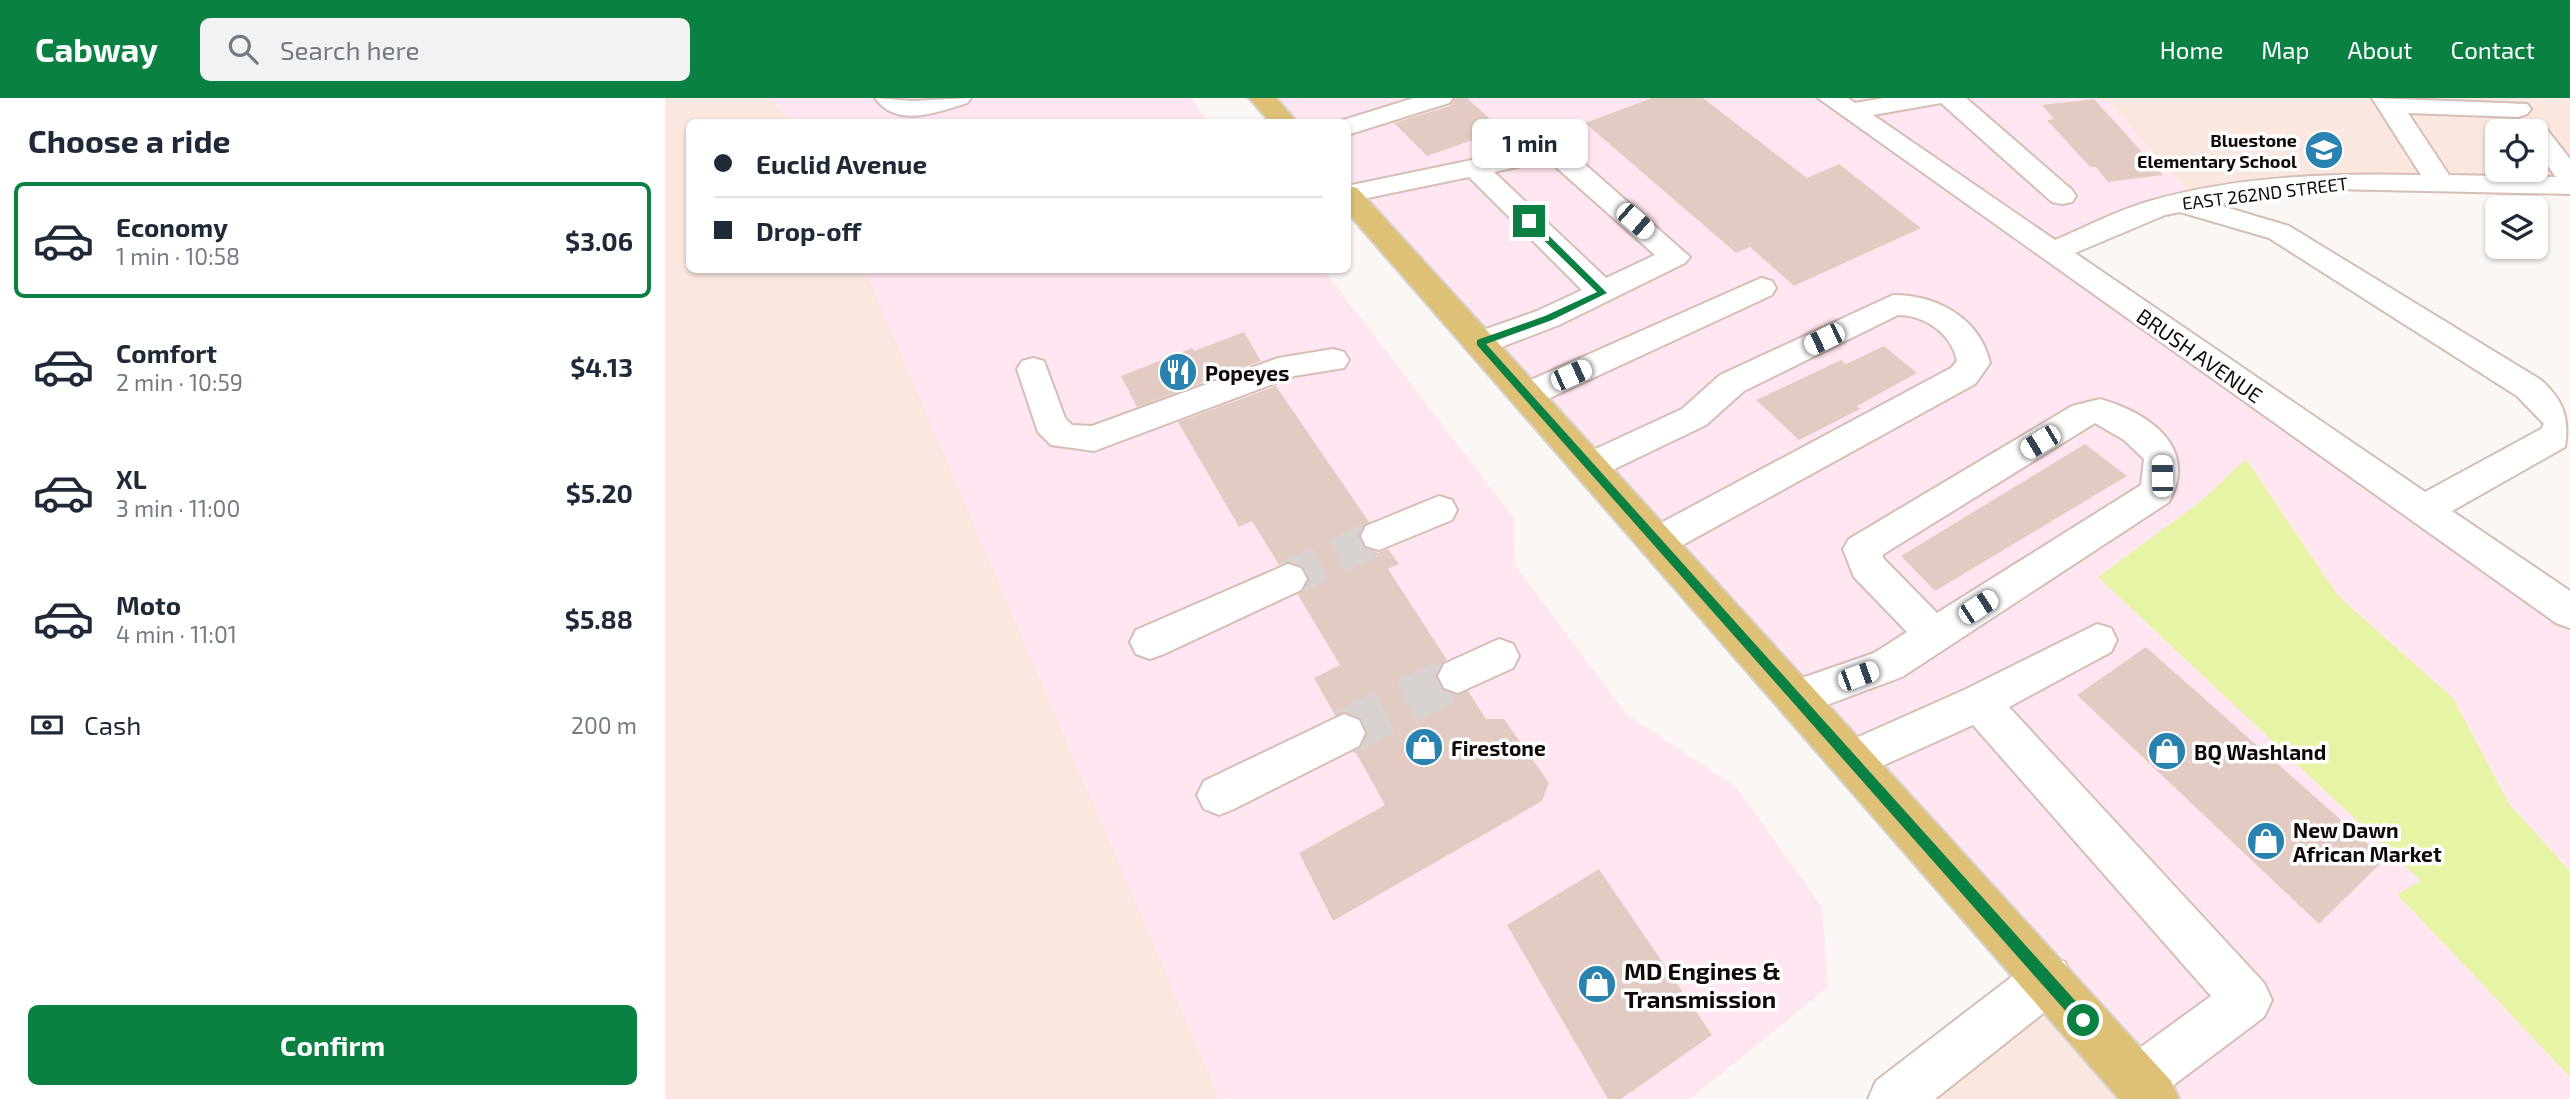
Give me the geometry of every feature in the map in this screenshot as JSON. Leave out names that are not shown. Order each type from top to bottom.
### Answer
[{"type":"main road","points":[[1262,98],[1281,119]]},
{"type":"main road","points":[[1351,198],[2145,1090]]},
{"type":"street","points":[[888,98],[909,109],[958,98]]},
{"type":"street","points":[[1351,126],[1440,98]]},
{"type":"street","points":[[1840,105],[1932,98]]},
{"type":"street","points":[[1951,98],[2061,195]]},
{"type":"street","points":[[2387,101],[2514,104],[2525,119]]},
{"type":"street","points":[[2387,101],[2440,182]]},
{"type":"street","name":"BRUSH AVENUE","points":[[1840,105],[2570,612]]},
{"type":"street","points":[[2548,149],[2570,177]]},
{"type":"street","points":[[1351,193],[1554,151],[1675,257],[1548,318],[1480,342]]},
{"type":"street","points":[[1474,167],[1603,293]]},
{"type":"street","name":"EAST 262ND STREET","points":[[2052,252],[2157,208],[2215,196],[2332,181],[2570,186]]},
{"type":"street","points":[[2180,204],[2279,232],[2529,388],[2554,411],[2561,424],[2553,438],[2423,510]]},
{"type":"street","points":[[1527,395],[1761,288]]},
{"type":"street","points":[[1590,466],[1694,416],[1732,383],[1893,305],[1908,303],[1925,307],[1969,340],[1974,363],[1963,376],[1657,541]]},
{"type":"street","points":[[1033,369],[1050,423],[1063,436],[1094,439],[1289,366],[1333,360]]},
{"type":"street","points":[[1797,698],[1888,665],[2156,493],[2162,476],[2162,459],[2152,443],[2115,417],[2099,411],[2084,414],[1862,549],[1867,566],[1934,635]]},
{"type":"street","points":[[1379,536],[1439,510]]},
{"type":"street","points":[[1150,642],[1288,579]]},
{"type":"street","points":[[1853,760],[1979,703],[2097,640]]},
{"type":"street","points":[[1458,676],[1499,656]]},
{"type":"street","points":[[1979,703],[2247,1000],[2145,1090]]},
{"type":"street","points":[[1219,795],[1345,733]]},
{"type":"street","points":[[1893,1099],[2048,979]]},
{"type":"shaded area","points":[[665,98],[769,98],[789,119],[686,119],[686,273],[866,273],[1220,1099],[665,1099]]},
{"type":"shaded area","points":[[769,98],[1191,98],[1206,119],[789,119]]},
{"type":"shaded area","points":[[1262,98],[2105,98],[2195,200],[2053,251],[2570,612],[2570,1099],[2153,1099],[1351,197],[1351,119],[1281,119]]},
{"type":"shaded area","name":"Bluestone Elementary School","points":[[2105,98],[2570,98],[2570,186],[2332,181],[2195,200]]},
{"type":"shaded area","points":[[866,273],[1326,273],[1513,517],[1515,565],[1626,714],[1737,788],[1822,907],[1828,987],[1690,1099],[1220,1099]]},
{"type":"shaded area","points":[[2048,979],[2153,1099],[1893,1099]]},
{"type":"green space","points":[[2246,459],[2338,596],[2453,698],[2509,804],[2570,871],[2570,1077],[2397,894],[2421,881],[2098,577],[2200,502]]},
{"type":"building","points":[[1456,98],[1467,98],[1502,130],[1427,156],[1394,123],[1450,106]]},
{"type":"building","points":[[1652,98],[1703,98],[1807,178],[1839,164],[1921,228],[1794,286],[1750,247],[1736,253],[1585,123]]},
{"type":"building","points":[[2094,99],[2163,175],[2108,182],[2096,167],[2090,167],[2047,120],[2054,119],[2042,105]]},
{"type":"building","points":[[1244,332],[1261,361],[1137,407],[1121,376],[1192,348],[1194,351]]},
{"type":"building","points":[[1884,346],[1917,373],[1857,406],[1860,409],[1799,440],[1756,400],[1841,360],[1846,364]]},
{"type":"building","points":[[1276,386],[1369,522],[1359,535],[1364,547],[1378,553],[1388,549],[1399,564],[1388,569],[1447,660],[1442,663],[1436,675],[1442,689],[1457,695],[1468,691],[1486,719],[1504,719],[1549,783],[1542,801],[1333,921],[1299,853],[1385,805],[1355,751],[1361,747],[1367,732],[1360,718],[1345,712],[1335,715],[1314,678],[1340,665],[1298,595],[1309,580],[1303,567],[1289,561],[1279,565],[1252,521],[1239,527],[1178,422]]},
{"type":"building","points":[[2085,444],[2127,476],[1935,591],[1901,556]]},
{"type":"building","points":[[2146,647],[2385,859],[2319,924],[2077,695]]},
{"type":"building","points":[[1599,869],[1712,1035],[1621,1099],[1608,1099],[1507,925]]},
{"type":"tunnel","points":[[1288,579],[1379,536]]},
{"type":"tunnel","points":[[1344,733],[1458,676]]},
{"type":"place","name":"Bluestone Elementary School","points":[[2324,150]]},
{"type":"place","name":"Popeyes","points":[[1178,372]]},
{"type":"place","name":"Firestone","points":[[1424,747]]},
{"type":"place","name":"BQ Washland","points":[[2167,751]]},
{"type":"place","name":"New Dawn African Market","points":[[2266,841]]},
{"type":"place","name":"MD Engines & Transmission","points":[[1597,984]]},
{"type":"route","points":[[1529,221],[1603,293],[1548,318],[1480,342],[2083,1020]]}]
